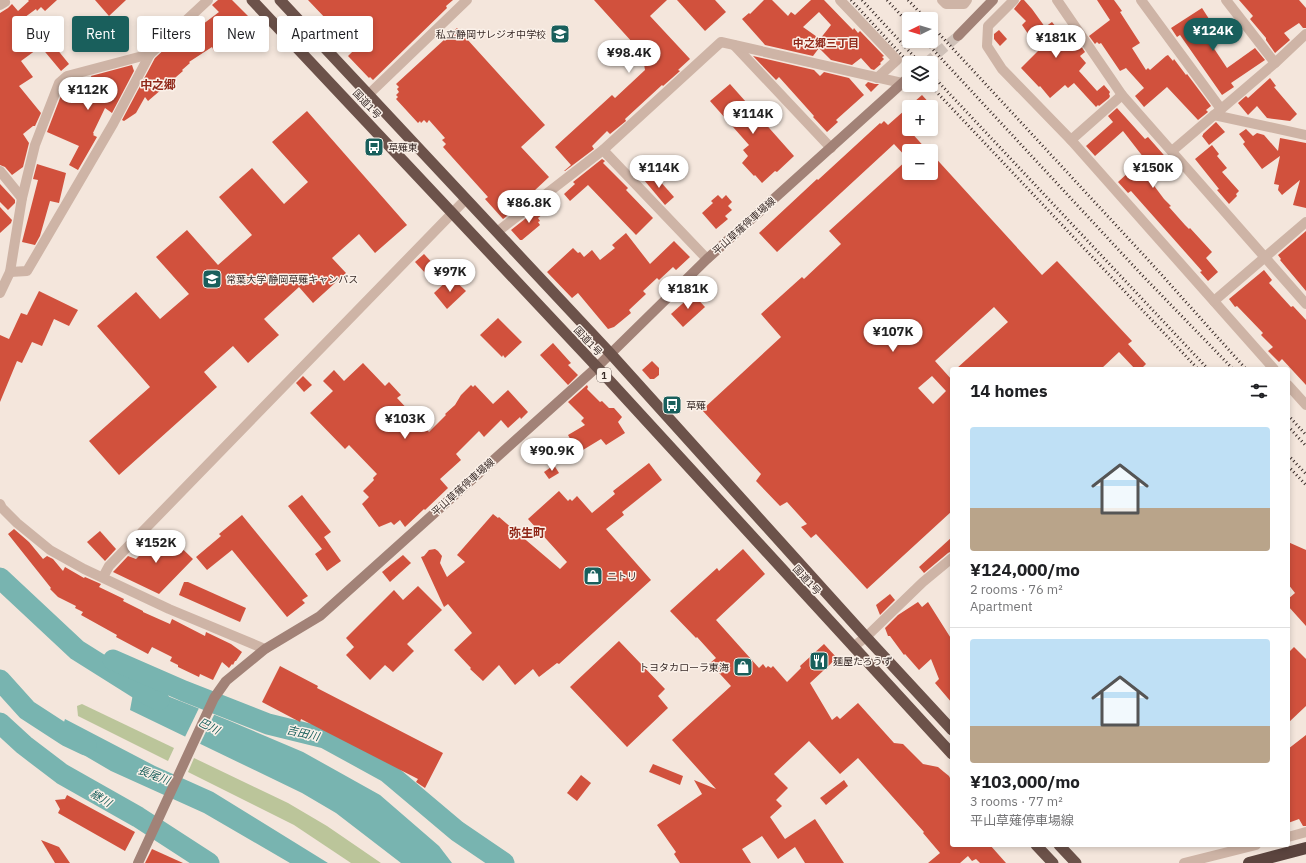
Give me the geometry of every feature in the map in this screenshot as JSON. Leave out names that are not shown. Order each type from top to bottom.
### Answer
[{"type":"highway","name":"国道1号","points":[[252,0],[597,367],[852,647],[950,752]]},
{"type":"highway","name":"国道1号","points":[[280,0],[610,353],[950,728]]},
{"type":"highway","points":[[1038,847],[1053,863]]},
{"type":"highway","points":[[1061,847],[1076,863]]},
{"type":"highway","points":[[1249,863],[1306,848]]},
{"type":"main road","points":[[958,36],[993,0]]},
{"type":"main road","name":"平山草薙停車場線","points":[[138,863],[214,698],[226,681],[265,649],[320,616],[597,367],[707,259],[902,83]]},
{"type":"street","points":[[0,5],[5,2],[4,0]]},
{"type":"street","points":[[10,272],[27,271],[113,124],[150,54],[208,0]]},
{"type":"street","points":[[368,95],[467,0]]},
{"type":"street","points":[[840,0],[897,60],[878,78]]},
{"type":"street","points":[[942,0],[946,4],[964,4],[967,0]]},
{"type":"street","points":[[1014,0],[988,26],[988,46],[1002,69],[1071,140],[1272,367]]},
{"type":"street","points":[[1057,0],[1122,95],[1306,304]]},
{"type":"street","points":[[1141,0],[1217,112],[1306,135]]},
{"type":"street","points":[[1226,0],[1275,63]]},
{"type":"street","points":[[1172,151],[1275,63],[1306,34]]},
{"type":"street","points":[[497,232],[603,150],[721,42],[878,78],[902,80]]},
{"type":"street","points":[[734,45],[831,148]]},
{"type":"street","points":[[0,293],[10,272],[22,198],[35,145],[59,83],[67,76],[150,54]]},
{"type":"street","points":[[1071,140],[1122,95]]},
{"type":"street","points":[[603,150],[707,259]]},
{"type":"street","points":[[0,171],[22,198]]},
{"type":"street","points":[[102,577],[109,566],[466,199]]},
{"type":"street","points":[[1214,301],[1306,222]]},
{"type":"street","points":[[1290,387],[1306,405]]},
{"type":"street","points":[[0,504],[17,523],[50,550],[84,569],[169,609],[265,649]]},
{"type":"street","points":[[852,647],[866,637],[923,582],[950,560]]},
{"type":"street","points":[[1290,836],[1306,832]]},
{"type":"street","points":[[1184,863],[1248,847]]},
{"type":"green space","points":[[82,704],[174,748],[168,761],[78,716],[77,706]]},
{"type":"green space","points":[[194,758],[288,803],[327,826],[381,863],[351,863],[294,825],[188,772]]},
{"type":"water","points":[[135,683],[303,752],[380,795],[439,846],[452,863],[401,863],[336,813],[302,793],[130,710]]},
{"type":"water","points":[[65,719],[155,766],[213,792],[328,863],[290,863],[204,813],[111,771],[58,740]]},
{"type":"pier","points":[[200,706],[215,713],[199,746],[184,739]]},
{"type":"building","points":[[28,0],[57,0],[45,11],[41,7],[37,11],[36,9],[26,16],[12,16],[12,52],[33,52],[21,61],[33,77],[19,86],[41,113],[35,126],[23,134],[29,143],[23,167],[12,175],[5,167],[0,165],[0,13],[12,4],[18,11],[29,1]]},
{"type":"building","points":[[95,0],[126,0],[109,16]]},
{"type":"building","points":[[218,0],[232,0],[248,16],[214,16],[219,12],[212,5]]},
{"type":"building","points":[[308,0],[453,0],[446,6],[447,8],[373,80],[370,77],[369,78],[348,56],[352,52],[373,52],[373,16],[323,16]]},
{"type":"building","points":[[594,0],[667,0],[650,16],[690,59],[678,70],[680,71],[663,86],[662,85],[625,119],[626,121],[610,134],[607,131],[592,146],[594,149],[564,171],[571,165],[555,147],[612,95],[615,98],[645,70],[642,53]]},
{"type":"building","points":[[677,0],[715,0],[726,12],[705,31]]},
{"type":"building","points":[[764,0],[772,0],[788,16],[791,12],[795,15],[811,0],[824,0],[853,30],[854,28],[858,33],[860,31],[884,56],[882,57],[884,59],[874,70],[871,69],[861,58],[852,65],[831,60],[819,48],[813,56],[765,45],[742,19],[749,13],[750,14]],"holes":[[[819,12],[831,25],[820,39],[803,27]]]},
{"type":"building","points":[[1021,0],[1024,0],[1032,9],[1045,27],[1052,22],[1065,38],[1069,34],[1078,44],[1079,43],[1085,52],[1080,56],[1086,63],[1079,71],[1097,91],[1104,85],[1110,92],[1109,98],[1096,107],[1074,83],[1068,88],[1065,85],[1050,98],[1021,68],[1039,50],[1022,25],[1026,21],[1014,9]]},
{"type":"building","points":[[1097,0],[1114,0],[1122,11],[1120,12],[1140,43],[1132,48],[1146,70],[1148,68],[1150,70],[1168,55],[1173,61],[1174,59],[1211,106],[1206,110],[1208,112],[1198,120],[1167,87],[1144,107],[1135,96],[1144,88],[1126,68],[1120,71],[1101,43],[1099,44],[1097,42],[1095,44],[1089,36],[1110,20]]},
{"type":"building","points":[[1239,0],[1299,0],[1306,8],[1306,28],[1303,28],[1299,23],[1284,33],[1290,40],[1275,53],[1266,38],[1250,19],[1253,16]]},
{"type":"building","points":[[1202,8],[1211,22],[1205,26],[1214,39],[1209,41],[1227,68],[1255,48],[1265,60],[1231,83],[1234,87],[1222,95],[1180,35],[1177,37],[1171,28]]},
{"type":"building","points":[[213,17],[213,49],[212,47],[205,52],[205,23]]},
{"type":"building","points":[[457,28],[545,125],[521,147],[549,177],[534,191],[536,194],[503,219],[485,199],[488,197],[443,147],[446,144],[442,140],[445,138],[429,120],[427,123],[424,120],[421,123],[420,121],[418,123],[396,99],[398,97],[396,95],[399,92],[397,89],[399,87],[396,84]]},
{"type":"building","points":[[999,30],[1007,39],[1000,46],[994,39],[994,34]]},
{"type":"building","points":[[45,52],[59,52],[69,64],[61,71]]},
{"type":"building","points":[[161,52],[204,52],[189,62],[190,63],[182,70],[183,71],[148,101],[145,97],[136,113],[124,121],[122,120],[155,58]]},
{"type":"building","points":[[753,56],[814,70],[820,76],[824,72],[849,78],[864,95],[836,120],[838,122],[827,132],[779,77],[776,80]]},
{"type":"building","points":[[132,65],[134,71],[112,113],[105,108],[93,133],[93,135],[97,137],[78,170],[69,165],[79,146],[47,132],[62,93],[84,100],[78,92],[85,83],[97,98],[91,76]]},
{"type":"building","points":[[1270,78],[1276,86],[1274,87],[1297,114],[1290,121],[1267,118],[1257,106],[1248,115],[1238,103],[1246,96],[1248,98]]},
{"type":"building","points":[[868,82],[879,84],[871,92],[865,85]]},
{"type":"building","points":[[730,84],[794,156],[777,172],[775,171],[762,183],[742,163],[748,156],[743,150],[749,145],[710,101]]},
{"type":"building","points":[[922,95],[927,100],[916,100]]},
{"type":"building","points":[[1117,108],[1145,139],[1148,137],[1170,162],[1149,179],[1171,206],[1169,207],[1212,252],[1206,258],[1218,272],[1208,281],[1200,272],[1202,271],[1131,191],[1128,193],[1118,182],[1144,158],[1123,131],[1095,156],[1086,146],[1113,122],[1108,116]]},
{"type":"building","points":[[307,111],[407,225],[375,253],[359,234],[332,258],[346,273],[313,303],[299,287],[264,319],[279,335],[248,363],[233,346],[204,372],[217,387],[119,475],[89,441],[150,387],[97,326],[136,292],[160,319],[189,294],[156,257],[187,230],[218,265],[252,235],[219,197],[252,168],[284,204],[308,182],[272,142]]},
{"type":"building","points":[[902,113],[902,136],[914,136],[922,144],[902,144],[902,153],[894,144],[777,252],[759,233],[817,179],[818,180],[880,123],[881,124],[884,121],[888,125]]},
{"type":"building","points":[[1216,122],[1225,132],[1209,145],[1202,136]]},
{"type":"building","points":[[1246,129],[1253,136],[1257,133],[1264,135],[1278,151],[1280,138],[1306,143],[1306,208],[1293,205],[1300,180],[1282,195],[1278,190],[1279,185],[1274,184],[1280,156],[1262,169],[1243,144],[1245,142],[1239,134]]},
{"type":"building","points":[[1212,145],[1219,154],[1217,156],[1227,168],[1222,172],[1239,191],[1236,194],[1237,196],[1229,204],[1195,159]]},
{"type":"building","points":[[602,159],[605,161],[603,163],[628,188],[626,190],[653,218],[636,235],[588,185],[570,201],[564,194],[575,184],[573,182]]},
{"type":"building","points":[[938,161],[1042,275],[1057,261],[1132,341],[1128,344],[1146,364],[1143,367],[1133,367],[1119,352],[1103,367],[958,367],[1008,322],[994,307],[935,361],[950,378],[950,513],[867,589],[816,534],[811,538],[801,527],[807,524],[787,502],[780,506],[756,481],[761,474],[702,410],[781,337],[761,314],[802,277],[804,279],[841,244],[829,231],[902,164],[902,180],[938,180]],"holes":[[[932,376],[946,391],[933,404],[918,388]]]},
{"type":"building","points":[[37,164],[66,173],[59,203],[50,201],[40,236],[35,245],[22,242],[38,180],[33,179]]},
{"type":"building","points":[[652,172],[674,197],[665,205],[644,180]]},
{"type":"building","points":[[0,184],[15,200],[15,203],[8,210],[0,202]]},
{"type":"building","points":[[718,195],[722,199],[726,195],[732,202],[728,206],[732,210],[725,216],[728,219],[716,229],[702,213],[713,203],[711,201]]},
{"type":"building","points":[[544,204],[548,210],[538,218],[540,225],[520,240],[511,230]]},
{"type":"building","points":[[0,207],[12,220],[11,223],[0,233]]},
{"type":"building","points":[[1306,231],[1306,291],[1280,260],[1281,259],[1278,255]]},
{"type":"building","points":[[626,233],[650,264],[674,241],[690,257],[676,270],[673,267],[659,280],[657,278],[643,291],[646,294],[629,310],[631,313],[614,327],[608,329],[578,293],[572,298],[547,272],[573,248],[578,253],[580,252],[584,257],[592,250],[600,260],[615,248],[612,245]]},
{"type":"building","points":[[424,254],[436,267],[427,275],[415,262]]},
{"type":"building","points":[[1264,270],[1272,280],[1269,283],[1291,307],[1293,306],[1306,320],[1306,385],[1282,359],[1279,362],[1268,351],[1273,347],[1261,335],[1263,333],[1237,306],[1235,307],[1229,299]]},
{"type":"building","points":[[451,277],[466,291],[447,309],[434,293]]},
{"type":"building","points":[[39,291],[78,310],[69,326],[54,319],[42,346],[32,342],[22,363],[17,361],[0,402],[0,335],[9,339],[21,313],[27,315]]},
{"type":"building","points":[[693,294],[705,307],[683,327],[671,314]]},
{"type":"building","points":[[498,318],[522,342],[505,358],[503,355],[502,357],[480,335]]},
{"type":"building","points":[[553,343],[571,363],[568,365],[578,375],[568,385],[540,355]]},
{"type":"building","points":[[652,361],[659,368],[659,375],[654,379],[650,379],[642,370]]},
{"type":"building","points":[[363,363],[385,386],[389,382],[401,395],[397,398],[429,432],[455,405],[461,395],[471,385],[473,387],[475,385],[493,404],[508,390],[528,412],[508,428],[501,420],[484,437],[479,431],[456,454],[461,460],[440,479],[448,488],[405,527],[400,520],[394,525],[391,522],[379,527],[362,504],[369,497],[363,491],[374,480],[373,478],[377,474],[349,445],[345,449],[310,413],[333,391],[323,381],[334,370],[344,381]]},
{"type":"building","points":[[303,376],[312,385],[304,392],[296,383]]},
{"type":"building","points":[[587,385],[587,389],[600,402],[602,401],[609,408],[614,408],[622,417],[618,422],[625,433],[606,445],[601,439],[578,453],[568,435],[585,425],[581,421],[584,418],[568,402]]},
{"type":"building","points":[[649,463],[662,480],[622,512],[624,515],[606,529],[651,580],[559,664],[557,663],[539,677],[533,669],[515,685],[499,665],[483,681],[470,669],[471,668],[454,650],[472,633],[448,604],[444,607],[421,557],[424,556],[429,550],[435,549],[438,551],[442,556],[440,563],[447,577],[465,562],[457,555],[493,514],[498,518],[499,517],[560,569],[567,562],[528,519],[559,491],[568,501],[570,499],[572,501],[577,496],[592,513],[615,494],[613,491]]},
{"type":"building","points":[[554,465],[559,473],[549,479],[544,472]]},
{"type":"building","points":[[302,495],[331,532],[324,537],[341,561],[327,571],[315,554],[322,549],[288,506]]},
{"type":"building","points":[[242,515],[308,596],[302,600],[305,603],[287,617],[232,550],[207,570],[196,557],[221,536],[219,534]]},
{"type":"building","points":[[14,529],[29,542],[43,559],[47,556],[53,559],[63,571],[65,567],[84,578],[85,577],[101,584],[99,587],[124,599],[123,601],[143,612],[170,624],[172,619],[205,636],[206,632],[231,644],[242,652],[233,665],[232,664],[229,668],[222,662],[213,680],[200,674],[199,677],[178,667],[178,665],[170,661],[172,657],[152,647],[148,654],[116,637],[117,635],[81,615],[83,612],[75,608],[76,606],[58,597],[50,589],[51,588],[8,534]]},
{"type":"building","points":[[100,531],[116,549],[105,561],[87,542]]},
{"type":"building","points":[[164,531],[193,559],[159,594],[113,572],[128,556],[136,559]]},
{"type":"building","points":[[950,539],[950,552],[924,573],[919,567]]},
{"type":"building","points":[[1290,543],[1306,550],[1306,626],[1290,608],[1290,597],[1295,593],[1290,587]]},
{"type":"building","points":[[743,549],[765,574],[716,620],[759,668],[763,664],[766,668],[768,666],[771,668],[773,666],[787,682],[801,668],[800,666],[824,644],[837,658],[810,683],[832,720],[837,716],[840,719],[858,703],[894,743],[903,744],[923,764],[938,767],[949,776],[950,847],[992,847],[1006,863],[980,863],[976,859],[972,861],[968,856],[960,863],[928,863],[940,853],[923,833],[924,832],[858,758],[840,774],[809,741],[774,774],[788,788],[776,800],[782,806],[770,817],[785,839],[815,819],[844,863],[805,863],[795,847],[778,859],[762,836],[742,849],[751,863],[680,863],[674,854],[676,852],[657,825],[702,794],[694,780],[716,789],[672,740],[731,686],[710,663],[716,658],[670,611],[717,568],[719,571]]},
{"type":"building","points":[[403,555],[411,563],[390,582],[382,572]]},
{"type":"building","points":[[184,582],[188,582],[246,608],[240,622],[179,595]]},
{"type":"building","points":[[418,586],[442,610],[407,644],[414,651],[393,672],[385,665],[370,680],[346,655],[354,647],[346,638],[394,590],[403,600]]},
{"type":"building","points":[[890,594],[895,600],[880,615],[876,605]]},
{"type":"building","points":[[918,602],[922,607],[928,602],[950,637],[950,701],[935,683],[939,679],[931,659],[919,670],[905,654],[904,655],[890,636],[888,636],[885,628],[898,615]]},
{"type":"building","points":[[619,641],[665,689],[658,696],[668,708],[627,747],[570,687]]},
{"type":"building","points":[[1294,647],[1306,659],[1306,706],[1290,721],[1290,651]]},
{"type":"building","points":[[280,666],[318,686],[317,688],[443,753],[425,788],[416,782],[418,779],[301,719],[300,722],[262,702]]},
{"type":"building","points":[[1306,735],[1306,826],[1303,826],[1299,819],[1290,822],[1290,747]]},
{"type":"building","points":[[653,764],[683,776],[680,785],[649,772]]},
{"type":"building","points":[[581,775],[591,783],[577,801],[567,793]]},
{"type":"building","points":[[844,780],[848,786],[826,805],[820,798]]},
{"type":"building","points":[[67,795],[135,832],[125,851],[58,813],[60,809],[55,800],[65,799]]},
{"type":"building","points":[[41,840],[59,847],[70,863],[55,863]]},
{"type":"building","points":[[152,849],[183,863],[145,863]]},
{"type":"waterway","name":"巴川","points":[[0,578],[77,650],[159,700]]},
{"type":"waterway","name":"吉田川","points":[[113,660],[184,691],[268,724],[325,738],[387,772],[457,831],[504,863]]},
{"type":"waterway","name":"長尾川","points":[[0,680],[27,710],[67,736],[86,745]]},
{"type":"waterway","name":"継川","points":[[0,723],[24,745],[62,774],[138,817],[209,863]]},
{"type":"tunnel","points":[[934,56],[958,36]]},
{"type":"railway","points":[[851,0],[903,56]]},
{"type":"railway","points":[[862,0],[914,56]]},
{"type":"railway","points":[[887,0],[902,16]]},
{"type":"railway","points":[[908,0],[919,12]]},
{"type":"railway","points":[[938,33],[1151,263],[1244,367]]},
{"type":"railway","points":[[931,48],[1141,274],[1231,367]]},
{"type":"railway","points":[[938,81],[1206,367]]},
{"type":"railway","points":[[937,92],[1196,367]]},
{"type":"railway","points":[[1290,417],[1306,435]]},
{"type":"railway","points":[[1290,428],[1306,446]]},
{"type":"railway","points":[[1290,457],[1306,474]]},
{"type":"railway","points":[[1290,468],[1306,485]]},
{"type":"place","name":"私立静岡サレジオ中学校","points":[[560,34]]},
{"type":"place","name":"草薙東","points":[[374,147]]},
{"type":"place","name":"常葉大学 静岡草薙キャンパス","points":[[212,279]]},
{"type":"place","name":"草薙","points":[[672,405]]},
{"type":"place","name":"ニトリ","points":[[593,576]]},
{"type":"place","name":"麺屋たろうず","points":[[819,661]]},
{"type":"place","name":"トヨタカローラ東海","points":[[743,667]]},
{"type":"district","name":"中之郷三丁目","points":[[826,43]]},
{"type":"district","name":"中之郷","points":[[158,84]]},
{"type":"district","name":"弥生町","points":[[527,532]]}]
